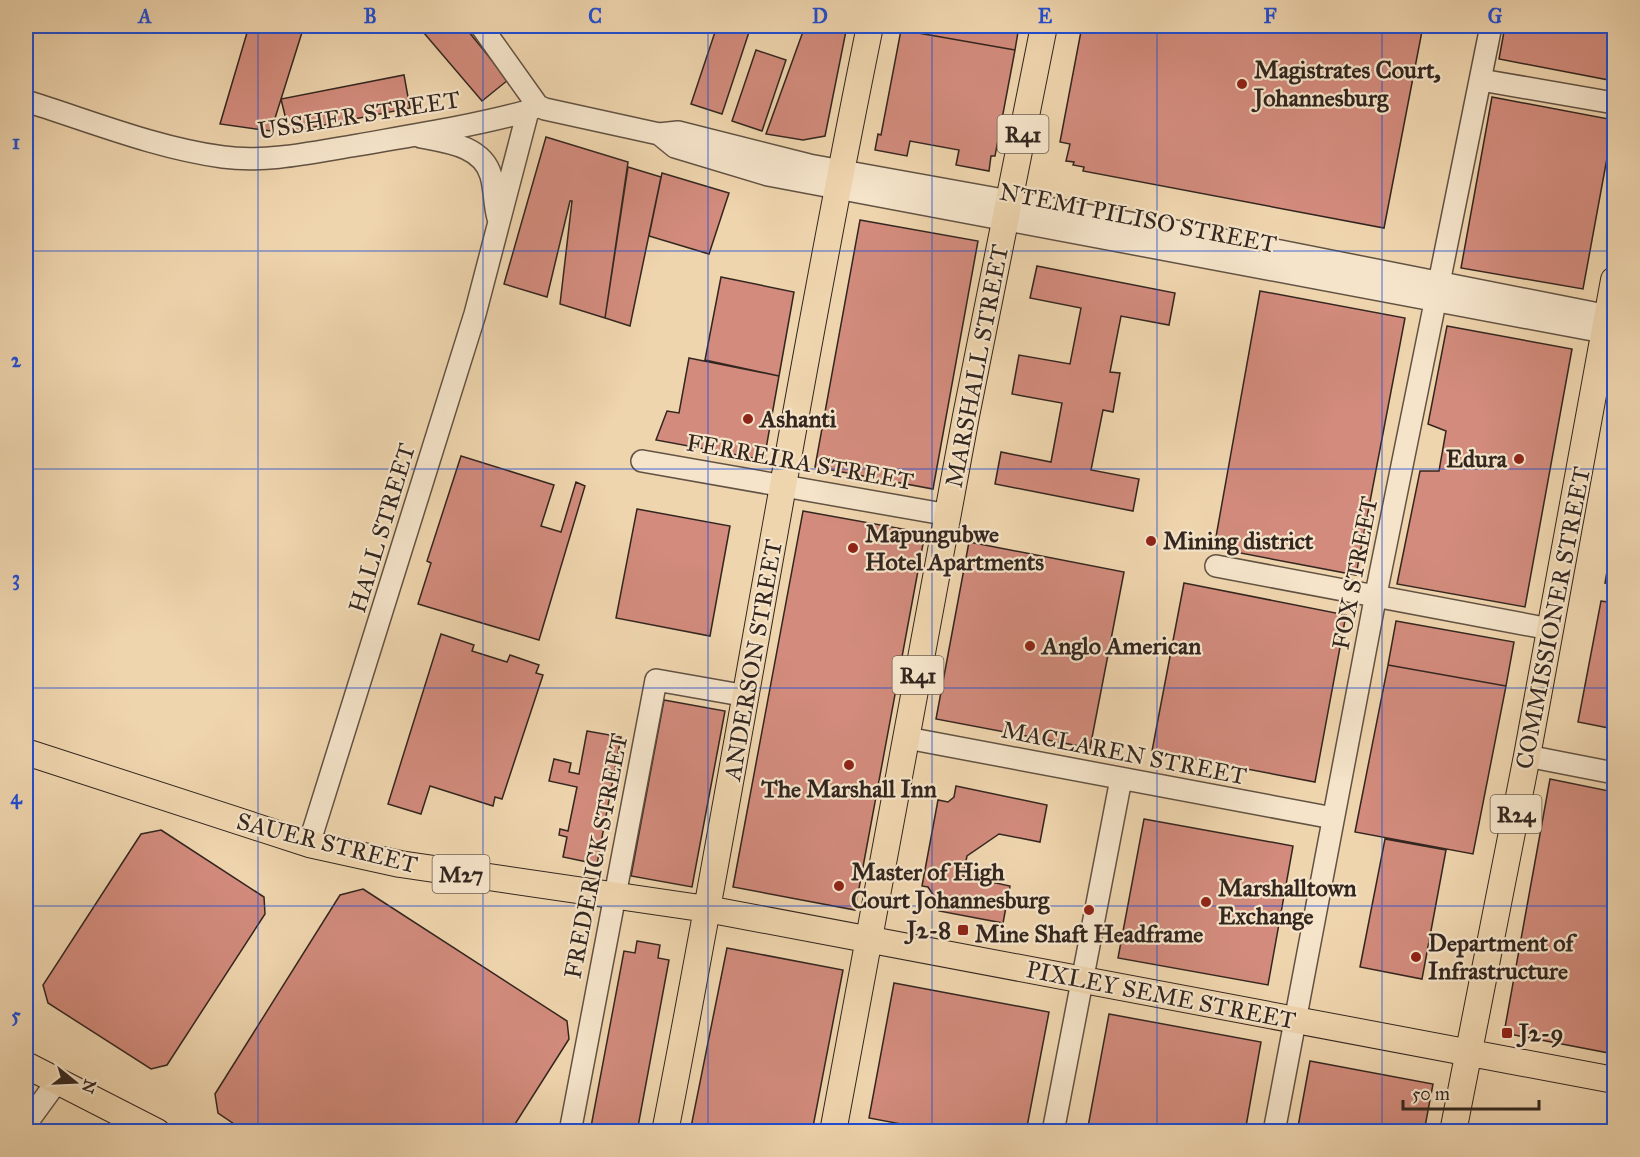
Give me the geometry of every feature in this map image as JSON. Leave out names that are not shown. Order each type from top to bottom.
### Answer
[{"type":"main road","name":"ANDERSON STREET","points":[[665,1131],[747,696],[839,180],[870,26]]},
{"type":"main road","name":"MARSHALL STREET","points":[[833,1131],[1044,26]]},
{"type":"main road","name":"COMMISSIONER STREET","points":[[1453,1131],[1611,325],[1614,280]]},
{"type":"main road","name":"SAUER STREET","points":[[26,752],[118,784],[309,844],[400,864],[707,909]]},
{"type":"main road","name":"PIXLEY SEME STREET","points":[[707,909],[1614,1080]]},
{"type":"main road","points":[[26,1065],[157,1131]]},
{"type":"street","points":[[481,26],[533,109]]},
{"type":"street","name":"FOX STREET","points":[[1274,1131],[1376,594],[1491,26]]},
{"type":"street","points":[[1481,80],[1614,103]]},
{"type":"street","name":"USSHER STREET","points":[[26,101],[140,138],[222,157],[262,159],[414,135],[533,109]]},
{"type":"street","name":"NTEMI PILISO STREET","points":[[533,109],[659,134],[675,147],[768,175],[839,180],[1611,325]]},
{"type":"street","name":"HALL STREET","points":[[309,844],[475,314],[533,109]]},
{"type":"street","name":"HALL STREET","points":[[414,135],[461,146],[480,158],[490,173],[500,227]]},
{"type":"street","name":"FERREIRA STREET","points":[[642,461],[949,515]]},
{"type":"street","points":[[1216,566],[1376,594],[1550,629]]},
{"type":"street","name":"FREDERICK STREET","points":[[570,1131],[657,680],[747,696]]},
{"type":"street","name":"MACLAREN STREET","points":[[907,738],[1333,818]]},
{"type":"street","points":[[1527,756],[1614,772]]},
{"type":"street","points":[[1053,1131],[1121,778]]},
{"type":"street","points":[[26,1124],[58,1080]]},
{"type":"building","points":[[249,26],[304,26],[271,131],[220,124]]},
{"type":"building","points":[[418,26],[464,26],[508,80],[482,101]]},
{"type":"building","points":[[717,26],[751,26],[722,114],[691,104]]},
{"type":"building","points":[[805,26],[847,26],[825,136],[803,140],[766,134]]},
{"type":"building","points":[[902,26],[1019,26],[1015,50],[901,30]]},
{"type":"building","name":"Magistrates Court, Johannesburg","points":[[1082,26],[1423,26],[1384,228],[1083,171],[1084,167],[1066,161],[1070,144],[1060,142]]},
{"type":"building","points":[[1505,26],[1614,26],[1614,81],[1499,59]]},
{"type":"building","points":[[901,30],[1015,50],[995,156],[991,156],[989,171],[956,165],[959,150],[910,141],[907,156],[875,150],[878,134],[881,135]]},
{"type":"building","points":[[756,50],[786,60],[762,131],[732,121]]},
{"type":"building","points":[[404,75],[410,108],[289,132],[281,99]]},
{"type":"building","points":[[1492,97],[1614,120],[1583,289],[1461,268]]},
{"type":"building","points":[[546,137],[628,162],[605,318],[560,304],[572,201],[570,201],[547,297],[504,284]]},
{"type":"building","points":[[628,167],[661,177],[630,326],[605,318]]},
{"type":"building","points":[[662,173],[729,193],[709,254],[649,236]]},
{"type":"building","points":[[860,220],[978,241],[933,489],[815,467]]},
{"type":"building","points":[[1037,266],[1175,293],[1169,325],[1121,316],[1110,372],[1120,373],[1113,412],[1103,410],[1091,470],[1139,479],[1133,511],[995,484],[1001,452],[1051,462],[1062,403],[1012,394],[1019,355],[1070,364],[1081,308],[1030,298]]},
{"type":"building","points":[[721,277],[794,292],[779,376],[705,360]]},
{"type":"building","points":[[1260,291],[1405,318],[1356,575],[1214,548]]},
{"type":"building","points":[[1447,326],[1572,349],[1525,607],[1397,584],[1420,471],[1439,471],[1446,431],[1428,424]]},
{"type":"building","points":[[689,358],[779,376],[764,460],[656,440],[667,411],[679,413]]},
{"type":"building","points":[[461,456],[554,485],[541,526],[561,532],[576,482],[585,486],[539,640],[418,604],[431,563],[427,561]]},
{"type":"building","points":[[637,509],[730,526],[710,636],[616,618]]},
{"type":"building","points":[[803,511],[925,533],[855,910],[733,887]]},
{"type":"building","points":[[1614,530],[1614,584],[1605,583]]},
{"type":"building","name":"Anglo American","points":[[969,542],[1124,572],[1090,748],[936,719]]},
{"type":"building","points":[[1184,583],[1346,615],[1315,782],[1152,751]]},
{"type":"building","points":[[1601,601],[1614,603],[1614,729],[1578,722]]},
{"type":"building","points":[[1396,621],[1514,642],[1506,686],[1388,665]]},
{"type":"building","points":[[441,634],[474,645],[472,651],[507,662],[510,655],[539,665],[536,673],[543,675],[502,799],[495,797],[493,806],[430,786],[421,814],[388,804]]},
{"type":"building","points":[[1388,665],[1506,686],[1473,854],[1355,832]]},
{"type":"building","points":[[664,700],[725,711],[692,887],[631,876]]},
{"type":"building","points":[[587,731],[621,737],[597,864],[563,857],[567,837],[559,835],[560,829],[568,831],[577,787],[549,781],[554,759],[571,763],[569,772],[579,774]]},
{"type":"building","points":[[1550,779],[1614,792],[1614,1054],[1504,1033]]},
{"type":"building","points":[[956,786],[1047,805],[1040,842],[999,834],[967,856],[963,876],[1010,886],[1003,923],[939,911],[940,905],[928,887],[922,886],[938,800],[948,802],[954,797]]},
{"type":"building","name":"Marshalltown Exchange","points":[[1144,819],[1293,846],[1268,985],[1118,958]]},
{"type":"building","points":[[161,830],[264,897],[265,914],[167,1065],[151,1069],[48,1003],[43,985],[141,834]]},
{"type":"building","points":[[1385,839],[1446,850],[1422,979],[1360,967]]},
{"type":"building","points":[[363,889],[567,1021],[569,1039],[510,1132],[246,1132],[218,1113],[215,1094],[340,895]]},
{"type":"building","points":[[637,941],[660,945],[658,958],[669,960],[637,1132],[590,1132],[624,951],[635,953]]},
{"type":"building","points":[[727,948],[843,970],[812,1132],[690,1132]]},
{"type":"building","points":[[894,983],[1049,1012],[1026,1132],[943,1132],[869,1118]]},
{"type":"building","points":[[1109,1014],[1261,1042],[1245,1132],[1087,1132]]},
{"type":"building","points":[[1310,1061],[1433,1084],[1424,1132],[1297,1132]]},
{"type":"place","name":"Magistrates Court, Johannesburg","points":[[1242,84]]},
{"type":"place","name":"Ashanti","points":[[748,419]]},
{"type":"place","name":"Edura","points":[[1519,459]]},
{"type":"place","name":"Mining district","points":[[1151,541]]},
{"type":"place","name":"Mapungubwe Hotel Apartments","points":[[853,548]]},
{"type":"place","name":"Anglo American","points":[[1030,646]]},
{"type":"place","name":"The Marshall Inn","points":[[849,765]]},
{"type":"place","name":"Master of High Court Johannesburg","points":[[839,886]]},
{"type":"place","name":"Marshalltown Exchange","points":[[1206,902]]},
{"type":"place","name":"Mine Shaft Headframe","points":[[1089,910]]},
{"type":"place","name":"J2-8","points":[[963,930]]},
{"type":"place","name":"Department of Infrastructure","points":[[1416,957]]},
{"type":"place","name":"J2-9","points":[[1507,1033]]}]
